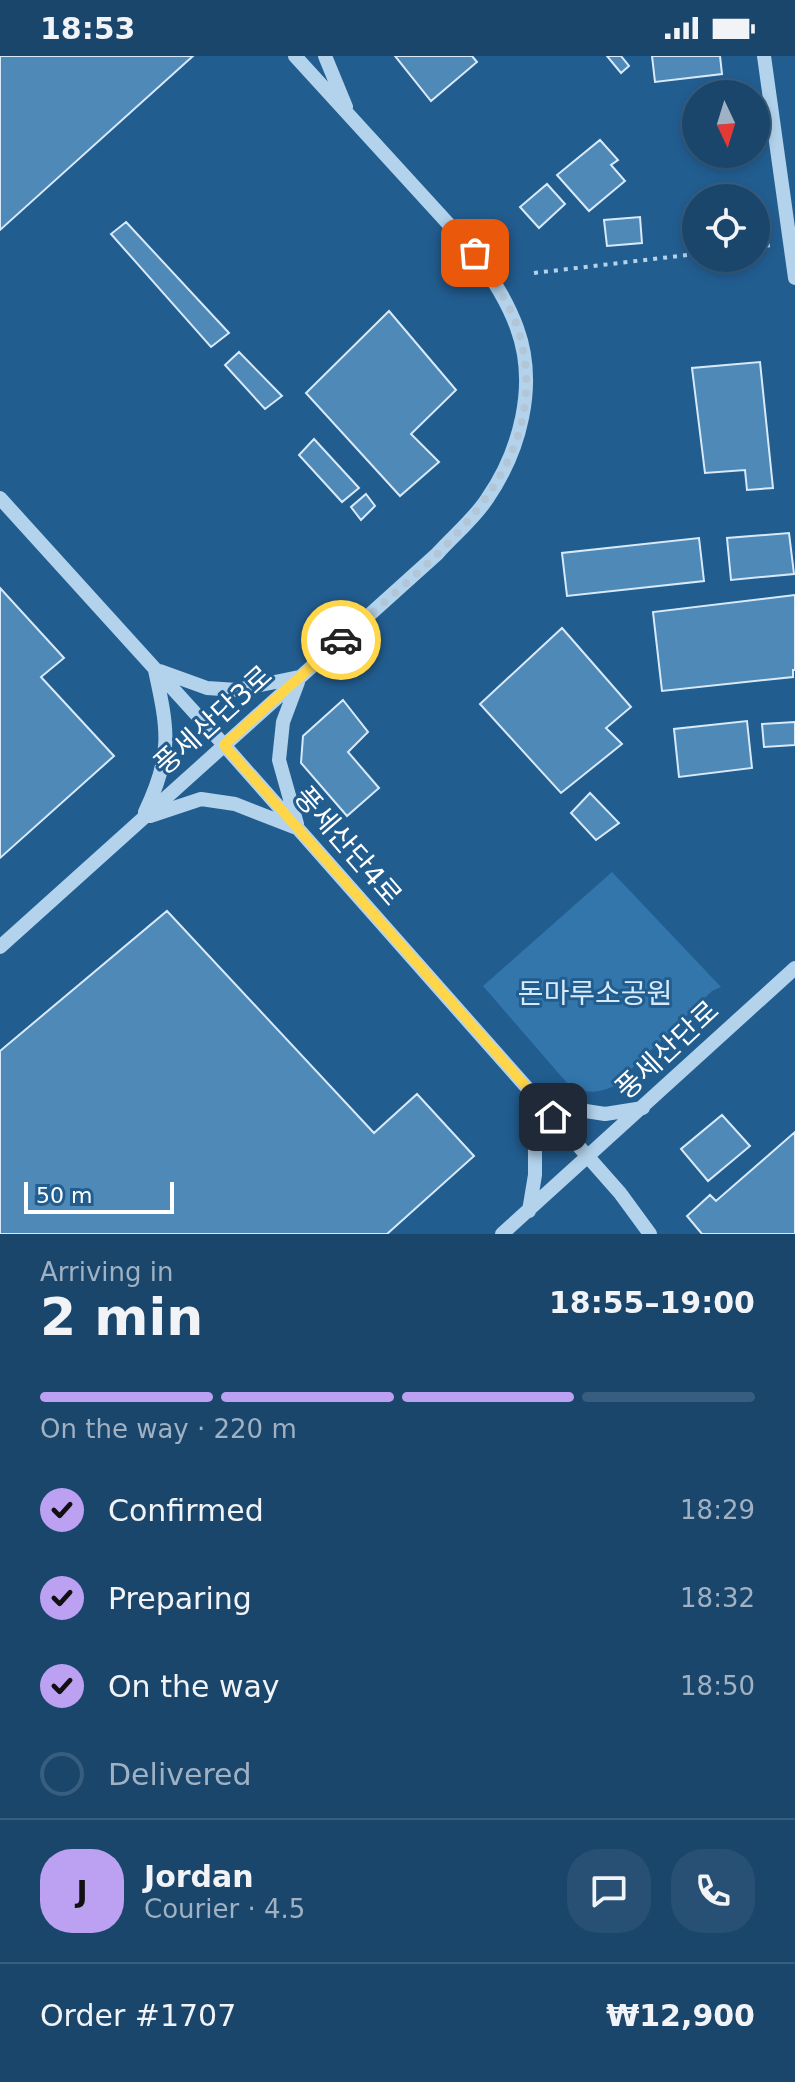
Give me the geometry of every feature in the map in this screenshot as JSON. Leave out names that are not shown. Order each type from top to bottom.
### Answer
[{"type":"street","name":"풍세산단3로","points":[[0,947],[437,554],[486,501],[511,459],[524,415],[526,366],[518,330],[500,289],[475,253],[295,56]]},
{"type":"street","points":[[325,56],[349,115]]},
{"type":"street","points":[[764,56],[795,278]]},
{"type":"street","name":"풍세산단4로","points":[[0,498],[298,828],[589,1158],[650,1234]]},
{"type":"street","points":[[155,670],[207,688],[237,690],[299,677]]},
{"type":"street","points":[[142,819],[160,781],[167,748],[166,722],[155,670]]},
{"type":"street","points":[[298,828],[279,760],[283,722],[299,677]]},
{"type":"street","points":[[142,819],[201,799],[235,804],[298,828]]},
{"type":"street","name":"풍세산단로","points":[[502,1234],[795,968]]},
{"type":"street","points":[[529,1211],[535,1175],[535,1097],[573,1109],[605,1114],[643,1108]]},
{"type":"path","points":[[534,273],[682,256]]},
{"type":"green space","name":"돈마루소공원","points":[[612,872],[721,987],[712,991],[614,1086],[590,1092],[567,1083],[483,986]]},
{"type":"building","points":[[0,56],[193,56],[0,230]]},
{"type":"building","points":[[395,56],[472,56],[477,62],[431,101]]},
{"type":"building","points":[[607,56],[621,56],[629,66],[621,73]]},
{"type":"building","points":[[652,56],[720,56],[722,74],[655,82]]},
{"type":"building","points":[[600,140],[618,160],[611,165],[625,181],[589,211],[557,175]]},
{"type":"building","points":[[547,184],[565,204],[539,228],[520,207]]},
{"type":"building","points":[[640,217],[642,243],[607,246],[604,220]]},
{"type":"building","points":[[126,222],[229,333],[211,347],[111,234]]},
{"type":"building","points":[[389,311],[456,390],[411,434],[439,462],[400,496],[306,393]]},
{"type":"building","points":[[239,352],[282,396],[265,409],[225,365]]},
{"type":"building","points":[[760,362],[773,488],[747,490],[745,470],[705,473],[692,368]]},
{"type":"building","points":[[314,439],[359,488],[342,502],[299,455]]},
{"type":"building","points":[[366,494],[375,506],[361,520],[351,507]]},
{"type":"building","points":[[789,533],[794,574],[731,580],[727,538]]},
{"type":"building","points":[[699,538],[704,581],[567,596],[562,553]]},
{"type":"building","points":[[0,588],[64,658],[41,677],[114,756],[0,858]]},
{"type":"building","points":[[795,595],[793,677],[662,691],[653,612]]},
{"type":"building","points":[[562,628],[631,707],[606,728],[622,744],[561,793],[480,704]]},
{"type":"building","points":[[343,700],[368,732],[348,752],[379,788],[347,816],[301,763],[303,736]]},
{"type":"building","points":[[747,721],[752,768],[679,777],[674,729]]},
{"type":"building","points":[[795,722],[795,745],[764,747],[762,724]]},
{"type":"building","points":[[590,793],[619,823],[596,840],[571,813]]},
{"type":"building","points":[[167,911],[374,1133],[417,1094],[474,1156],[387,1234],[0,1234],[0,1051]]},
{"type":"building","points":[[722,1115],[750,1146],[708,1181],[681,1149]]},
{"type":"building","points":[[795,1132],[795,1234],[702,1234],[687,1216],[710,1195],[716,1201]]},
{"type":"way so far","points":[[341,640],[437,554],[486,501],[511,459],[524,415],[526,366],[518,330],[500,289],[475,253]]},
{"type":"route","points":[[341,640],[224,745],[553,1117]]}]
